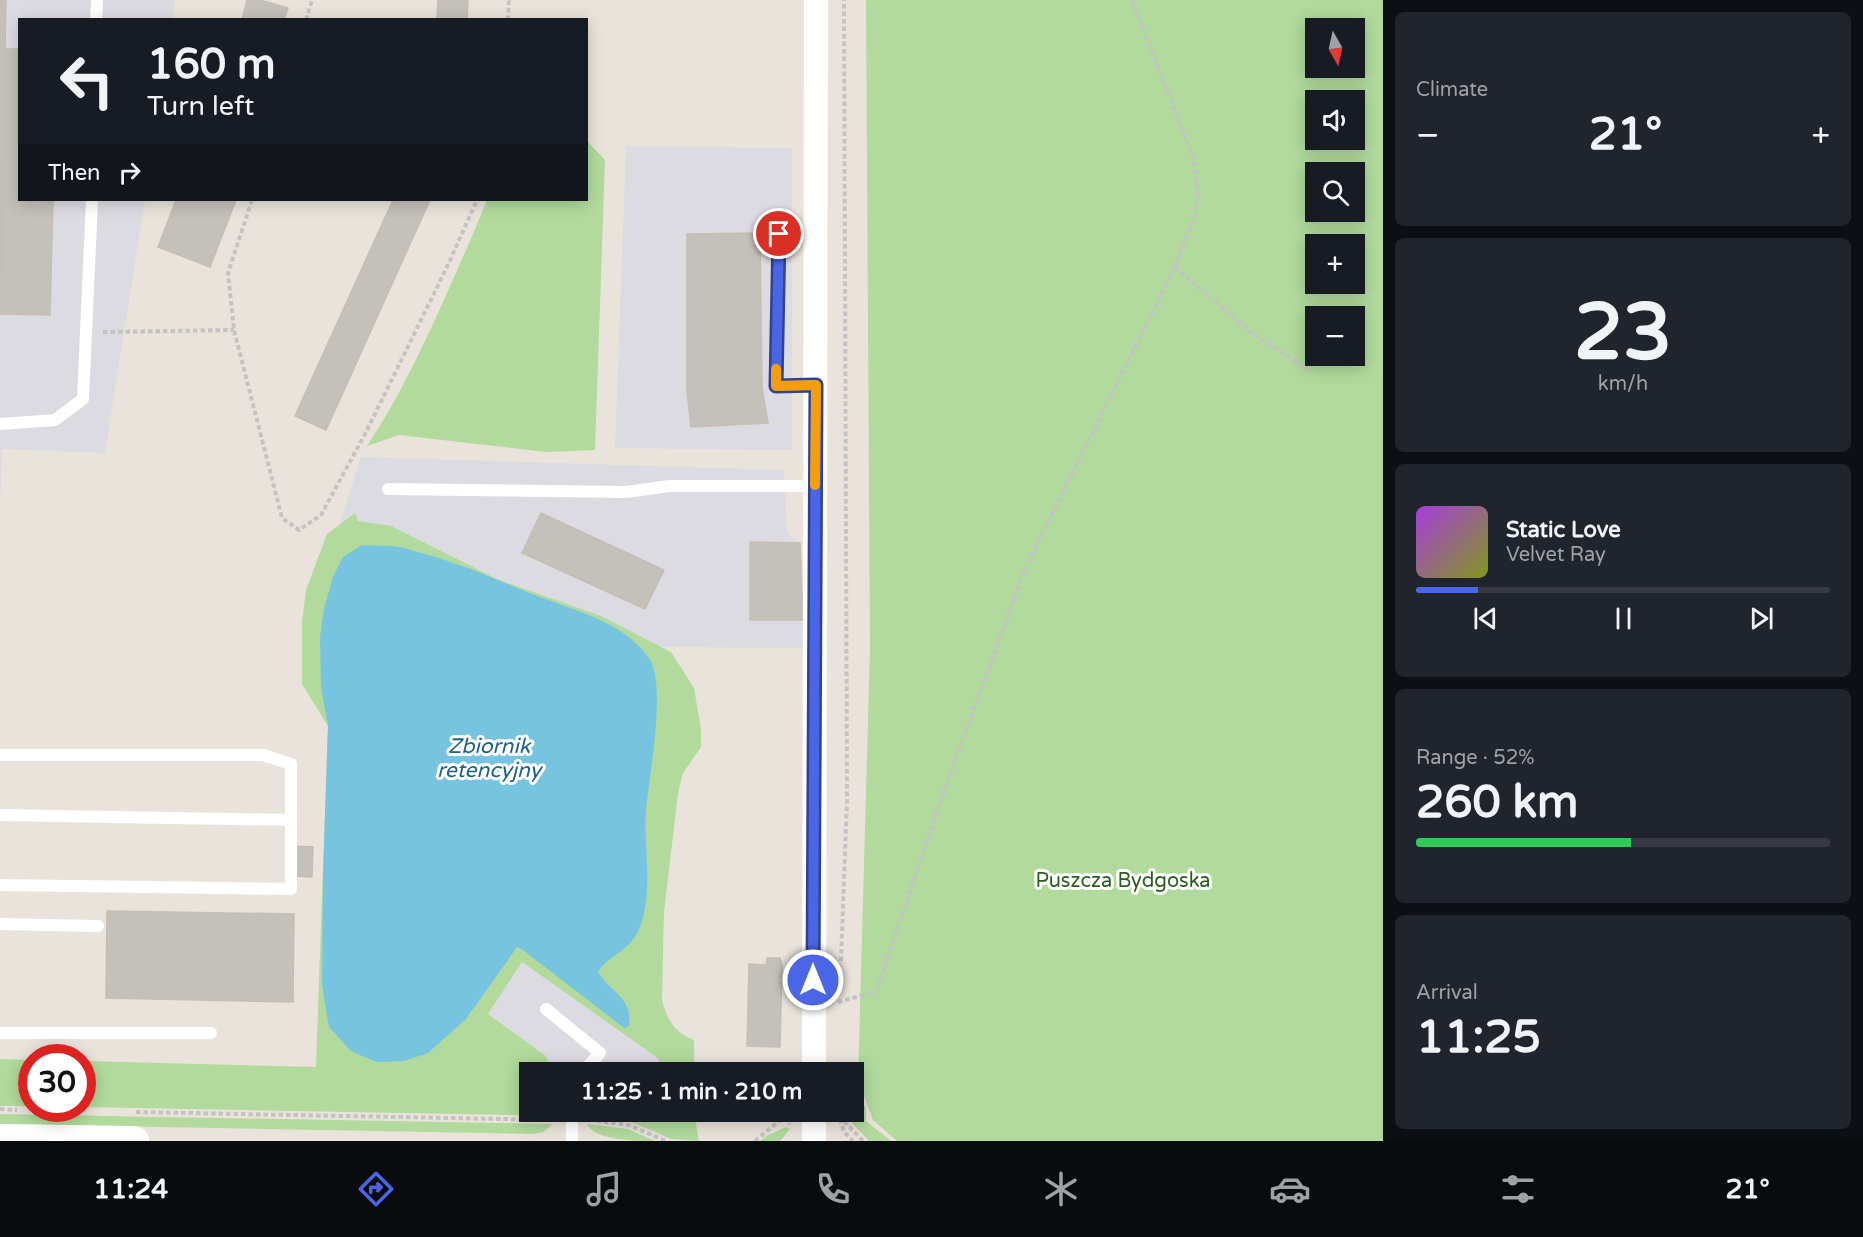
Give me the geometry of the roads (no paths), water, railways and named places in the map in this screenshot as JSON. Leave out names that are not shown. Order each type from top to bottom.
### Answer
[{"type":"street","points":[[814,1062],[816,0]]},
{"type":"street","points":[[814,1122],[814,1141]]},
{"type":"street","points":[[0,1139],[134,1141]]},
{"type":"lane","points":[[96,18],[97,0]]},
{"type":"lane","points":[[0,424],[55,420],[82,399],[92,201]]},
{"type":"lane","points":[[779,234],[776,386],[816,385]]},
{"type":"lane","points":[[388,489],[626,492],[670,486],[815,486]]},
{"type":"lane","points":[[0,755],[263,755],[291,764],[291,889],[0,885]]},
{"type":"lane","points":[[0,815],[291,820]]},
{"type":"lane","points":[[0,924],[98,926]]},
{"type":"lane","points":[[546,1009],[600,1053],[592,1062]]},
{"type":"lane","points":[[0,1033],[211,1033]]},
{"type":"lane","points":[[572,1122],[572,1141]]},
{"type":"water","name":"Zbiornik retencyjny","points":[[362,545],[402,548],[477,571],[609,624],[638,645],[649,658],[657,688],[657,709],[645,825],[647,883],[644,912],[636,935],[598,972],[628,1008],[629,1026],[624,1028],[517,947],[466,1019],[428,1053],[404,1061],[376,1062],[351,1051],[329,1027],[322,985],[328,726],[321,687],[320,637],[324,609],[333,577],[343,557]]},
{"type":"park label","name":"Puszcza Bydgoska","points":[[1123,880]]}]
